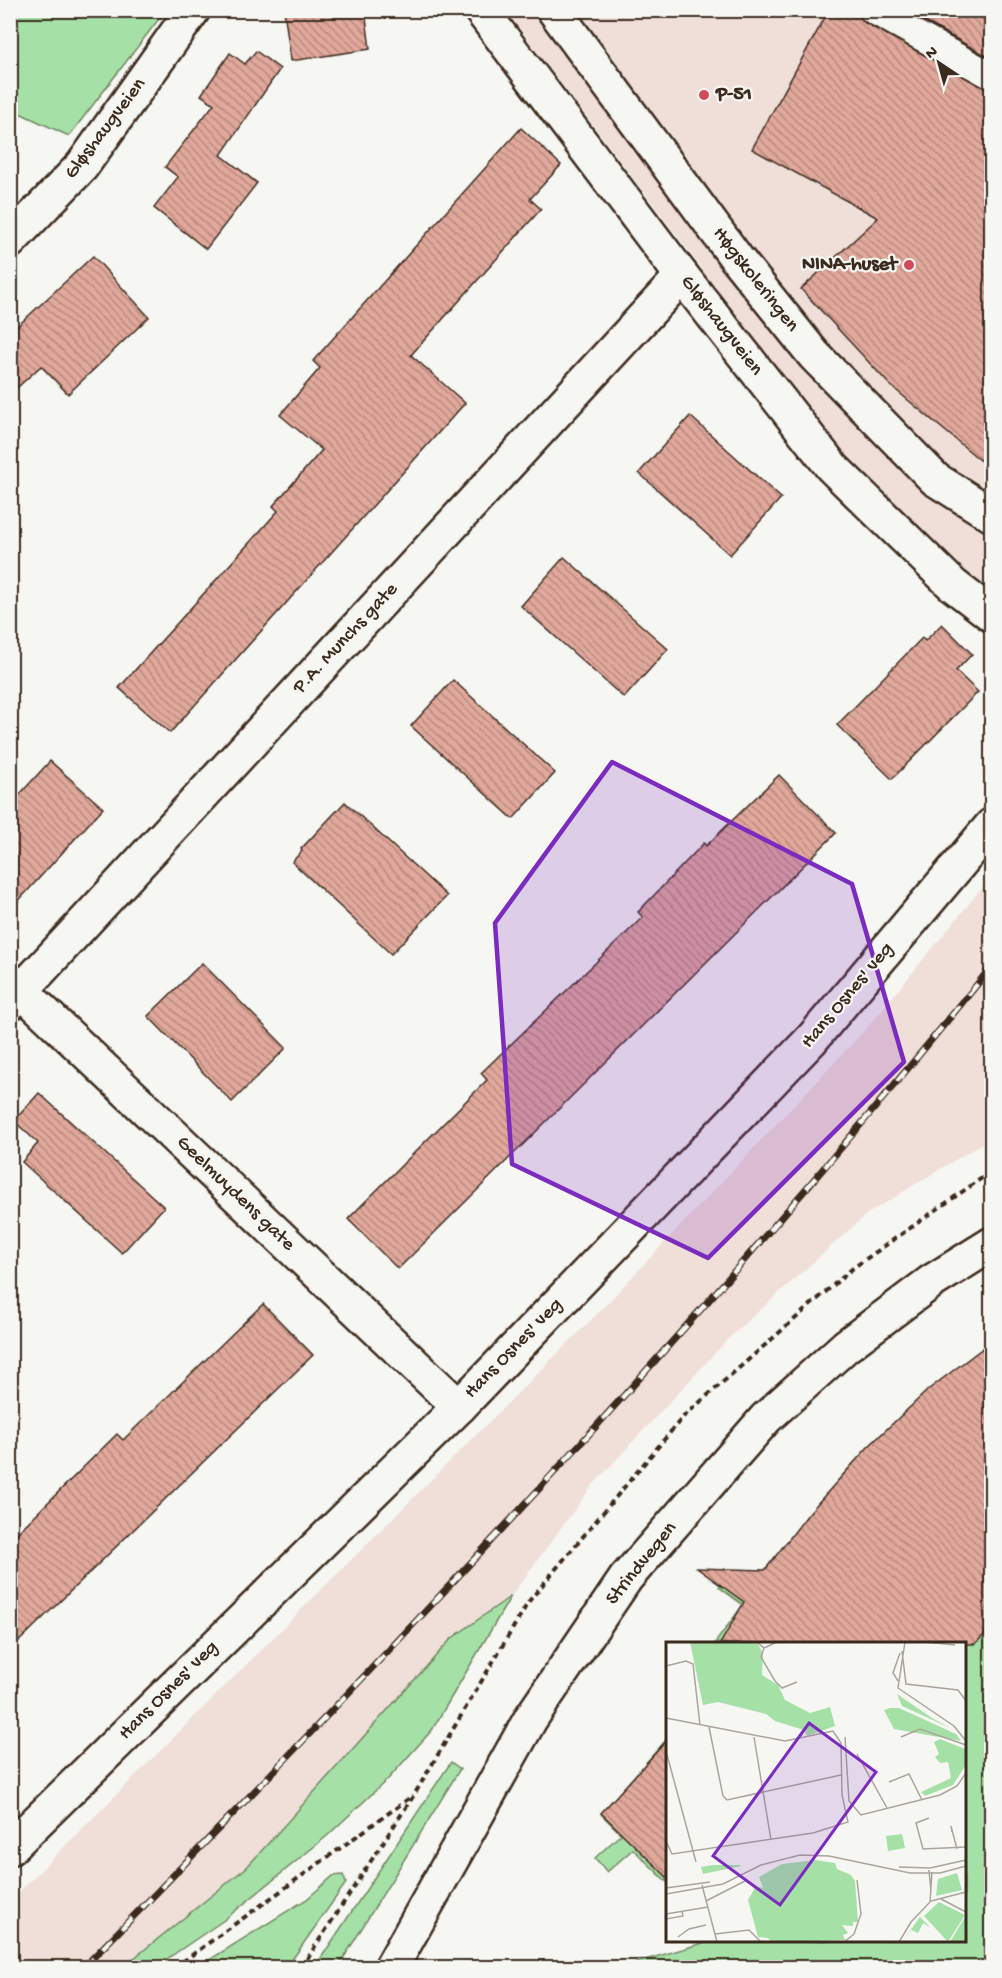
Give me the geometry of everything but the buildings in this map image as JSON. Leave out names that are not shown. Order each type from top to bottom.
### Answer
[{"type":"street","name":"Gløshaugveien","points":[[10,241],[82,166],[193,10]]},
{"type":"street","name":"Gløshaugveien","points":[[481,10],[682,276],[832,467],[953,585],[992,615]]},
{"type":"street","name":"Høgskoleringen","points":[[554,10],[737,259],[814,355],[935,479],[992,515]]},
{"type":"street","name":"P.A. Munchs gate","points":[[14,991],[682,276]]},
{"type":"street","name":"Hans Osnes' veg","points":[[10,1848],[459,1407],[812,1040],[992,825]]},
{"type":"street","name":"Geelmuydens gate","points":[[14,991],[459,1407]]},
{"type":"street","name":"Strindvegen","points":[[391,1968],[531,1718],[627,1578],[766,1418],[846,1346],[931,1282],[992,1244]]},
{"type":"lane","points":[[872,10],[992,76]]},
{"type":"path","points":[[174,1968],[414,1795],[302,1968]]},
{"type":"highlighted area","points":[[612,762],[852,884],[904,1062],[708,1258],[512,1164],[495,923]]},
{"type":"shaded area","points":[[506,11],[991,11],[991,618],[848,468],[678,237]]},
{"type":"shaded area","points":[[991,877],[991,1138],[867,1214],[729,1338],[592,1486],[511,1596],[451,1639],[247,1867],[123,1967],[11,1968],[11,1900],[600,1311],[866,1029]]},
{"type":"green space","points":[[11,10],[165,11],[69,136],[11,109]]},
{"type":"green space","points":[[991,1343],[991,1967],[629,1968],[628,1965],[707,1942],[966,1942],[966,1642],[716,1642],[743,1605],[719,1587],[732,1570],[765,1571],[851,1466],[909,1410]]},
{"type":"green space","points":[[511,1596],[432,1730],[389,1778],[327,1836],[224,1920],[155,1967],[123,1967],[247,1867],[451,1639]]},
{"type":"green space","points":[[666,1740],[666,1881],[633,1849],[607,1872],[595,1858],[621,1834],[601,1814]]},
{"type":"green space","points":[[451,1762],[460,1769],[338,1967],[315,1967]]},
{"type":"green space","points":[[343,1875],[346,1883],[287,1967],[198,1967],[307,1899],[333,1876]]},
{"type":"railway","points":[[83,1968],[318,1725],[550,1478],[775,1225],[992,966]]},
{"type":"place","name":"P-51","points":[[704,95]]},
{"type":"place","name":"NINA-huset","points":[[909,265]]}]
